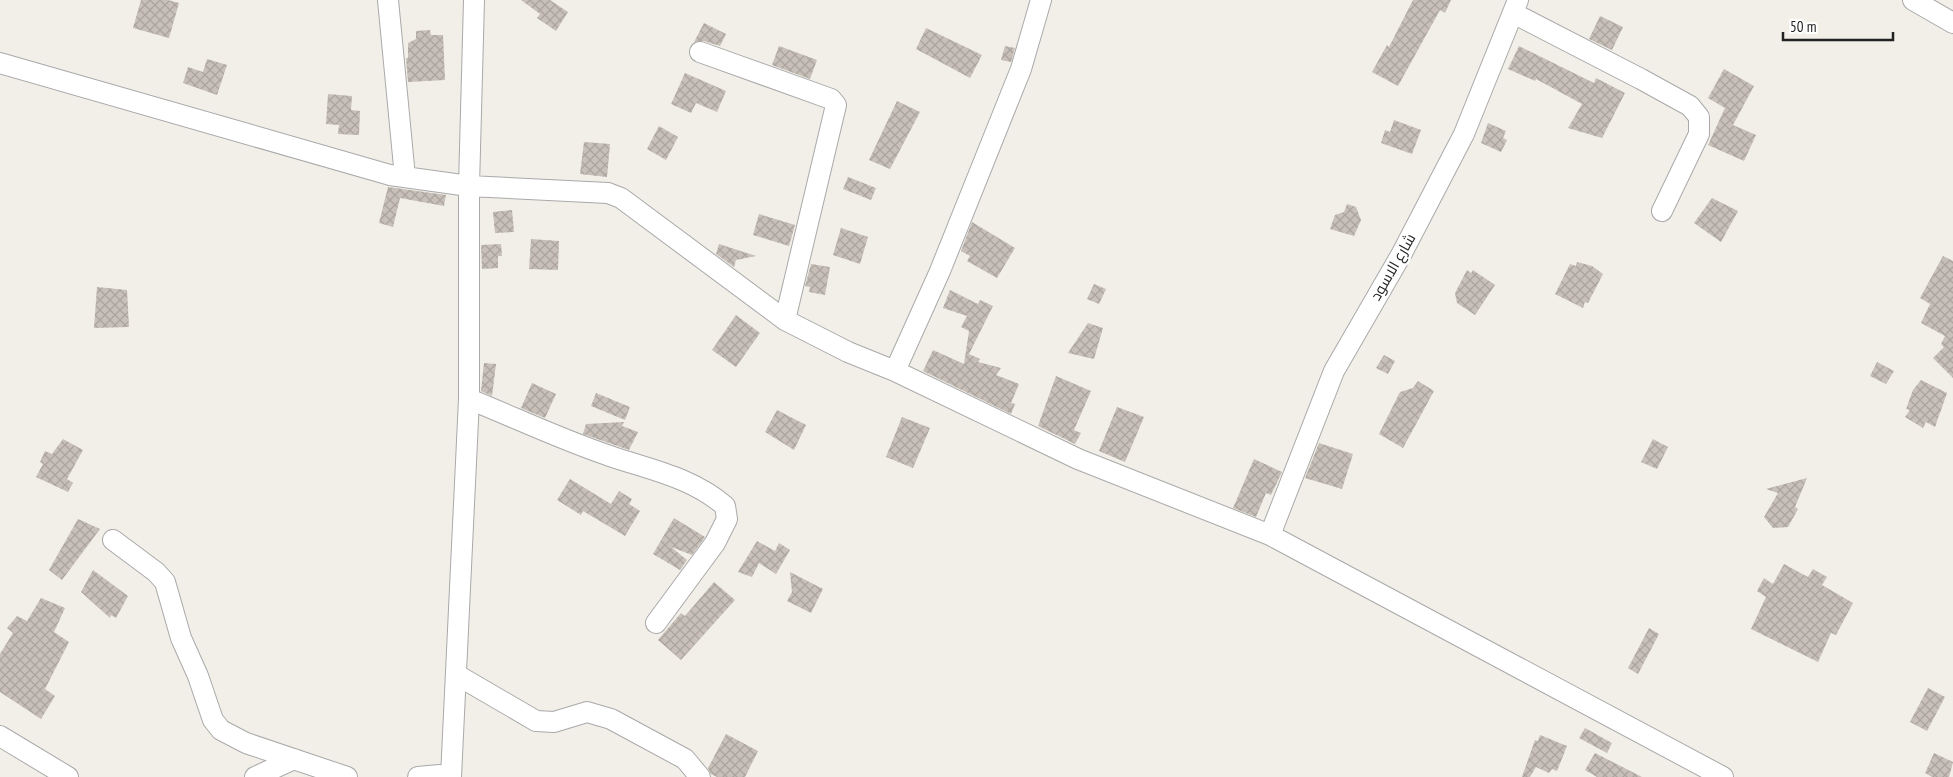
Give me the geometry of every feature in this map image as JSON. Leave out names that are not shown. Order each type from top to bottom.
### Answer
[{"type":"street","points":[[388,0],[405,177]]},
{"type":"street","points":[[418,777],[451,776],[469,399],[469,186],[474,0]]},
{"type":"street","points":[[895,371],[940,271],[1022,69],[1041,0]]},
{"type":"street","points":[[1913,0],[1953,23]]},
{"type":"street","points":[[1515,7],[1641,78],[1695,112],[1700,123],[1699,134],[1662,211]]},
{"type":"street","name":"شارع الاسود","points":[[1270,535],[1334,371],[1400,255],[1464,134],[1515,7]]},
{"type":"street","points":[[700,52],[831,99],[836,105],[785,320]]},
{"type":"street","points":[[0,63],[350,165],[405,177],[469,186],[608,193],[621,198],[785,320],[848,352],[895,371],[1078,459],[1270,535],[1723,777]]},
{"type":"street","points":[[469,399],[610,456],[679,478],[704,491],[725,506],[727,519],[715,544],[656,623]]},
{"type":"street","points":[[113,540],[156,572],[165,582],[181,638],[198,676],[210,714],[217,725],[227,734],[246,743],[347,777]]},
{"type":"street","points":[[457,675],[536,721],[554,722],[587,712],[611,720],[685,759],[700,777]]},
{"type":"street","points":[[0,736],[68,777]]},
{"type":"street","points":[[255,777],[294,759]]},
{"type":"building","points":[[141,0],[168,0],[179,3],[169,38],[133,28]]},
{"type":"building","points":[[521,0],[550,0],[568,12],[556,31],[537,18],[540,14]]},
{"type":"building","points":[[1413,0],[1451,0],[1445,13],[1440,10],[1398,86],[1372,72],[1387,45],[1389,47]]},
{"type":"building","points":[[1600,16],[1623,27],[1612,50],[1589,39]]},
{"type":"building","points":[[704,23],[726,34],[720,46],[704,41],[694,42]]},
{"type":"building","points":[[926,28],[982,55],[970,78],[916,49]]},
{"type":"building","points":[[430,30],[431,35],[443,35],[445,80],[408,82],[406,58],[408,58],[408,43],[416,39],[416,31]]},
{"type":"building","points":[[779,46],[817,60],[810,79],[772,65]]},
{"type":"building","points":[[1005,46],[1015,48],[1011,62],[1001,60]]},
{"type":"building","points":[[1519,46],[1594,83],[1596,78],[1625,93],[1602,138],[1568,128],[1582,104],[1536,79],[1535,81],[1508,69]]},
{"type":"building","points":[[207,59],[227,65],[217,95],[183,83],[188,67],[203,72]]},
{"type":"building","points":[[1724,69],[1754,86],[1733,125],[1756,135],[1744,161],[1708,145],[1725,108],[1708,98]]},
{"type":"building","points":[[685,73],[726,91],[717,112],[696,103],[691,113],[671,104]]},
{"type":"building","points":[[328,94],[352,96],[351,110],[360,111],[359,135],[338,134],[339,125],[326,124]]},
{"type":"building","points":[[897,101],[920,112],[890,169],[869,160]]},
{"type":"building","points":[[1394,120],[1421,130],[1412,154],[1381,143],[1385,130],[1390,132]]},
{"type":"building","points":[[1488,123],[1506,131],[1503,138],[1507,140],[1501,152],[1481,143]]},
{"type":"building","points":[[659,126],[678,137],[666,160],[647,149]]},
{"type":"building","points":[[584,142],[610,144],[607,177],[580,174]]},
{"type":"building","points":[[848,177],[876,188],[871,200],[843,189]]},
{"type":"building","points":[[388,187],[446,195],[444,206],[400,198],[393,227],[379,223]]},
{"type":"building","points":[[1712,198],[1738,211],[1721,242],[1694,223]]},
{"type":"building","points":[[1347,204],[1356,207],[1361,220],[1354,236],[1330,229],[1335,215],[1344,212]]},
{"type":"building","points":[[512,210],[514,232],[495,233],[493,212]]},
{"type":"building","points":[[759,214],[795,225],[789,246],[753,235]]},
{"type":"building","points":[[972,222],[1015,248],[997,278],[967,261],[970,256],[961,251]]},
{"type":"building","points":[[841,228],[868,237],[860,264],[833,255]]},
{"type":"building","points":[[531,239],[559,241],[558,270],[529,269]]},
{"type":"building","points":[[501,244],[502,256],[498,256],[498,268],[482,269],[481,245]]},
{"type":"building","points":[[719,244],[756,256],[736,260],[734,267],[716,254]]},
{"type":"building","points":[[1943,256],[1953,261],[1953,378],[1933,358],[1944,347],[1941,344],[1945,336],[1921,323],[1930,304],[1920,298]]},
{"type":"building","points":[[1577,262],[1592,266],[1603,274],[1588,303],[1585,302],[1583,308],[1555,294],[1570,264],[1576,266]]},
{"type":"building","points":[[811,264],[830,267],[825,295],[809,292],[810,287],[805,286]]},
{"type":"building","points":[[1467,270],[1471,273],[1473,270],[1495,285],[1475,315],[1457,303],[1455,293]]},
{"type":"building","points":[[1094,284],[1106,289],[1099,304],[1087,299]]},
{"type":"building","points":[[97,287],[127,290],[129,327],[94,328]]},
{"type":"building","points":[[950,290],[978,304],[980,300],[993,306],[969,354],[980,359],[978,362],[1001,368],[996,375],[1019,384],[1011,403],[1015,404],[1011,414],[923,371],[933,350],[964,364],[969,331],[961,327],[967,316],[943,308]]},
{"type":"building","points":[[736,315],[760,333],[736,367],[712,350]]},
{"type":"building","points":[[1088,323],[1103,328],[1094,359],[1068,353]]},
{"type":"building","points":[[1384,355],[1395,361],[1388,374],[1376,368]]},
{"type":"building","points":[[1877,362],[1894,371],[1886,384],[1870,376]]},
{"type":"building","points":[[484,363],[496,364],[492,396],[481,391]]},
{"type":"building","points":[[1056,376],[1091,391],[1074,430],[1081,433],[1075,444],[1038,426]]},
{"type":"building","points":[[1921,380],[1947,393],[1935,427],[1926,422],[1923,428],[1905,417],[1910,410],[1906,409],[1913,390]]},
{"type":"building","points":[[1418,381],[1434,391],[1403,448],[1379,434],[1400,392],[1413,388]]},
{"type":"building","points":[[532,383],[556,394],[545,418],[521,408]]},
{"type":"building","points":[[596,393],[630,407],[625,420],[591,406]]},
{"type":"building","points":[[1117,407],[1144,417],[1125,462],[1099,451]]},
{"type":"building","points":[[777,410],[806,425],[794,450],[765,432]]},
{"type":"building","points":[[902,417],[930,428],[913,468],[886,457]]},
{"type":"building","points":[[624,422],[622,426],[638,432],[629,450],[583,434],[586,424]]},
{"type":"building","points":[[63,439],[83,450],[67,479],[73,483],[68,492],[36,477],[43,464],[40,462],[45,451],[52,454]]},
{"type":"building","points":[[1653,439],[1668,447],[1657,469],[1641,462]]},
{"type":"building","points":[[1319,443],[1353,454],[1342,489],[1305,478]]},
{"type":"building","points":[[1254,459],[1282,472],[1271,495],[1266,493],[1256,517],[1233,508]]},
{"type":"building","points":[[1807,478],[1795,507],[1798,509],[1788,527],[1773,528],[1764,517],[1778,493],[1766,489]]},
{"type":"building","points":[[570,479],[611,504],[619,491],[632,499],[629,504],[640,511],[625,536],[583,511],[581,515],[557,500]]},
{"type":"building","points":[[674,518],[705,537],[692,555],[671,547],[687,560],[680,570],[653,554]]},
{"type":"building","points":[[78,519],[100,529],[62,580],[49,570]]},
{"type":"building","points":[[757,541],[775,551],[779,543],[790,550],[776,574],[759,563],[752,577],[738,572]]},
{"type":"building","points":[[1784,564],[1808,577],[1813,569],[1827,577],[1822,585],[1853,603],[1836,635],[1831,633],[1818,662],[1751,629],[1766,597],[1757,591],[1764,578],[1773,584]]},
{"type":"building","points":[[93,570],[128,596],[116,618],[111,615],[110,618],[81,592]]},
{"type":"building","points":[[790,572],[823,589],[811,613],[787,601],[792,592]]},
{"type":"building","points":[[714,582],[735,600],[681,660],[658,640],[681,613],[685,616]]},
{"type":"building","points":[[41,598],[65,608],[54,632],[69,642],[45,689],[55,696],[41,719],[0,692],[0,654],[13,633],[7,628],[17,616],[27,621]]},
{"type":"building","points":[[1649,628],[1659,634],[1638,674],[1628,668]]},
{"type":"building","points":[[1928,688],[1945,697],[1927,731],[1910,722]]},
{"type":"building","points":[[1585,728],[1612,743],[1607,753],[1579,738]]},
{"type":"building","points":[[726,734],[758,751],[745,777],[717,777],[711,774],[708,768]]},
{"type":"building","points":[[1540,735],[1567,746],[1557,771],[1552,769],[1549,773],[1536,767],[1530,777],[1522,777],[1535,740],[1538,741]]},
{"type":"building","points":[[1595,753],[1642,777],[1597,777],[1585,770]]},
{"type":"building","points":[[1934,753],[1953,762],[1949,777],[1932,777],[1925,773]]}]
